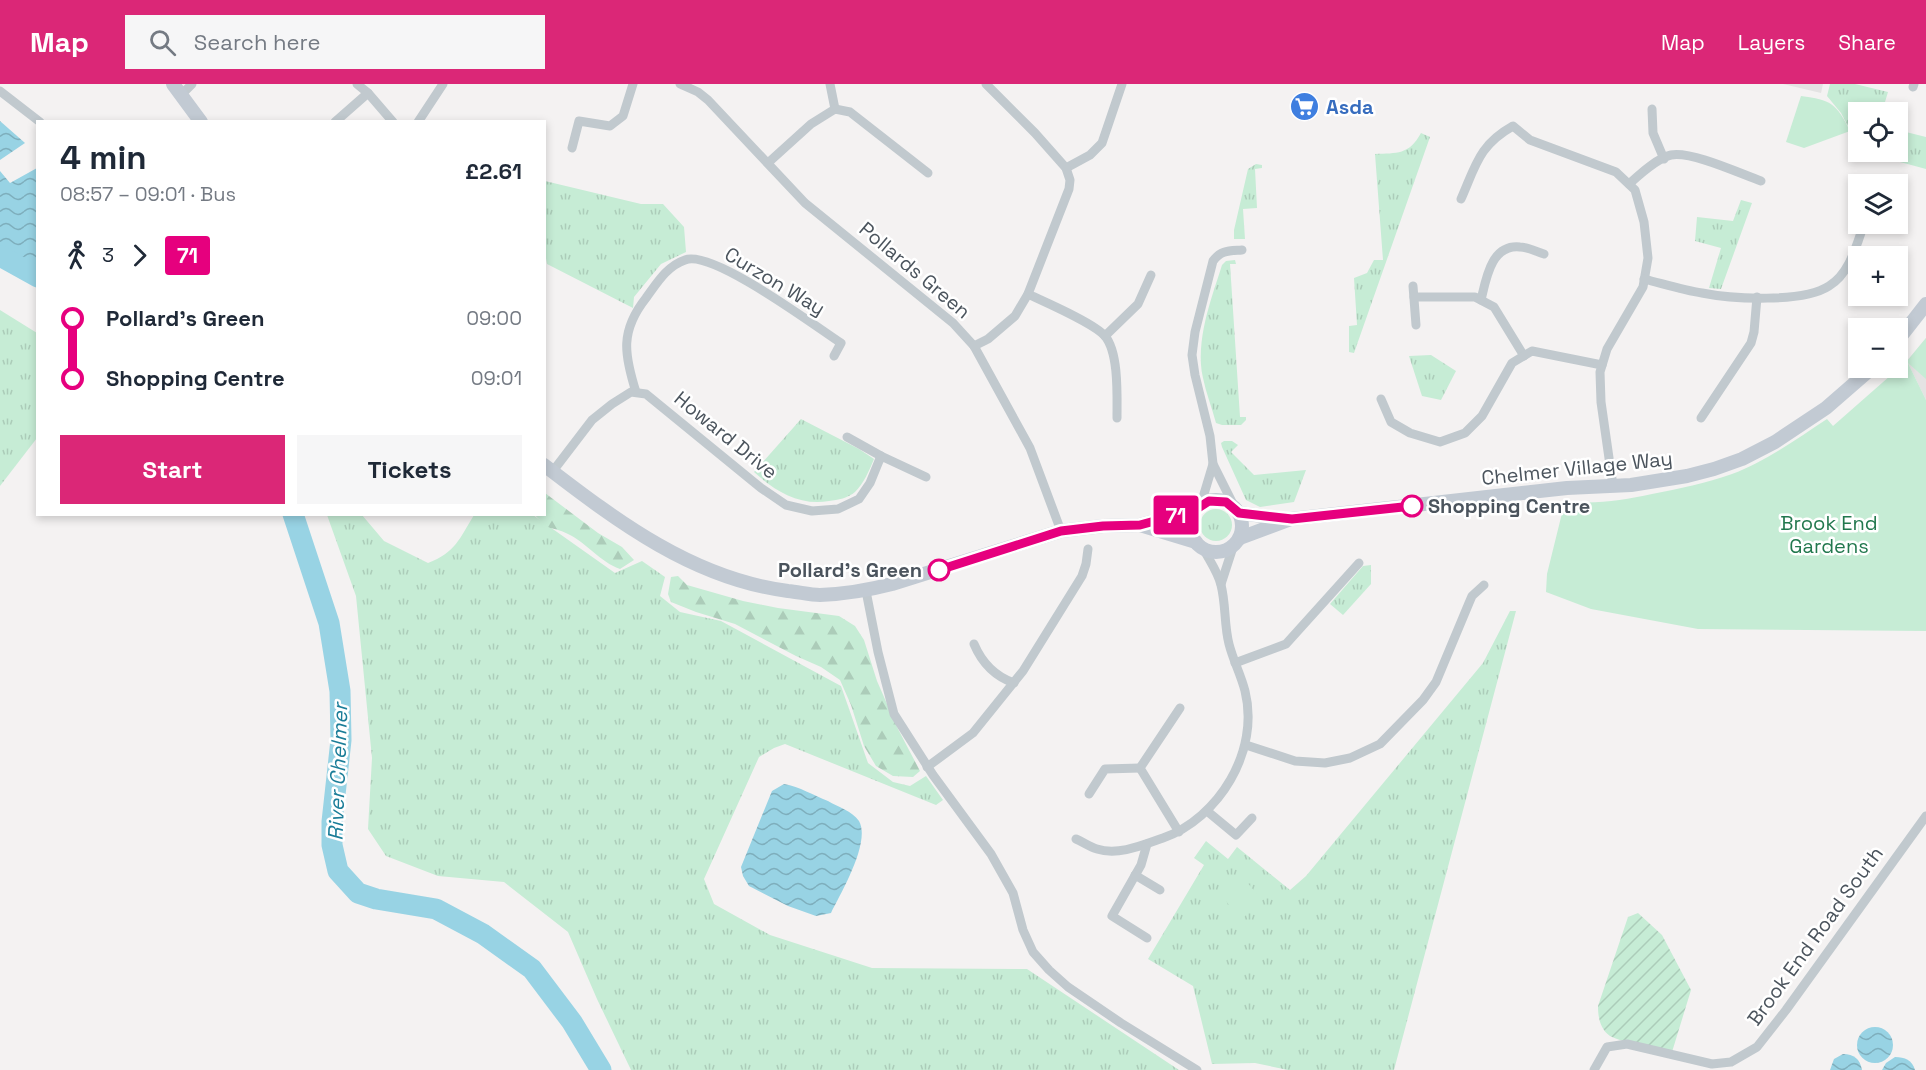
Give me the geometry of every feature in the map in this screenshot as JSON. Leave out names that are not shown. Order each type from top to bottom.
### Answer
[{"type":"street","points":[[192,84],[177,89],[200,120]]},
{"type":"street","points":[[357,84],[391,120]]},
{"type":"street","points":[[419,120],[443,84]]},
{"type":"street","points":[[572,148],[579,121],[610,126],[623,116],[633,84]]},
{"type":"street","name":"Pollards Green","points":[[682,84],[708,100],[805,202],[952,323],[974,346],[1030,448],[1053,516],[1061,531]]},
{"type":"street","points":[[830,84],[835,109]]},
{"type":"street","points":[[974,346],[988,339],[1015,316],[1028,294],[1070,180],[1066,168],[986,84]]},
{"type":"street","points":[[1066,168],[1090,155],[1102,143],[1122,84]]},
{"type":"street","points":[[0,91],[37,120]]},
{"type":"street","points":[[337,120],[368,93]]},
{"type":"street","points":[[769,162],[811,124],[835,109],[850,112],[928,173]]},
{"type":"street","points":[[1652,109],[1653,133],[1664,159]]},
{"type":"street","points":[[1461,199],[1482,151],[1497,135],[1514,126],[1530,140],[1616,171],[1635,190],[1644,222],[1648,258],[1643,287],[1607,349],[1600,372],[1601,402],[1613,486]]},
{"type":"street","points":[[1629,184],[1649,167],[1671,155],[1696,158],[1761,182]]},
{"type":"street","points":[[1644,279],[1704,294],[1757,297],[1808,295],[1829,286],[1845,271],[1861,234]]},
{"type":"street","points":[[1481,300],[1485,280],[1493,260],[1504,250],[1520,246],[1544,255]]},
{"type":"street","points":[[1221,584],[1242,530],[1237,510],[1213,464],[1210,436],[1192,355],[1195,332],[1213,261],[1223,252],[1242,250]]},
{"type":"street","name":"Curzon Way","points":[[636,392],[628,365],[625,340],[632,317],[668,269],[687,258],[708,261],[730,270],[841,343],[834,356]]},
{"type":"street","points":[[1105,336],[1138,304],[1151,275]]},
{"type":"street","points":[[1413,286],[1416,325]]},
{"type":"street","points":[[1028,294],[1067,312],[1105,336],[1112,350],[1118,418]]},
{"type":"street","points":[[1414,297],[1458,296],[1475,297],[1481,300],[1494,307],[1524,356]]},
{"type":"street","points":[[1701,418],[1751,343],[1755,332],[1757,297]]},
{"type":"street","points":[[1908,327],[1926,304]]},
{"type":"street","points":[[1381,399],[1391,422],[1410,433],[1442,441],[1465,433],[1476,422],[1512,363],[1532,351],[1602,365]]},
{"type":"street","name":"Chelmer Village Way","points":[[1140,525],[1219,552],[1237,541],[1292,519],[1567,488],[1630,485],[1687,476],[1742,459],[1775,442],[1810,419],[1862,378]]},
{"type":"street","points":[[549,468],[592,420],[612,404],[636,392]]},
{"type":"street","name":"Howard Drive","points":[[636,392],[646,394],[761,488],[786,505],[812,511],[838,509],[859,499],[870,483],[881,456]]},
{"type":"street","points":[[847,437],[926,477]]},
{"type":"street","points":[[1076,839],[1097,850],[1118,852],[1179,832],[1207,811],[1224,791],[1246,745],[1248,717],[1246,692],[1228,643],[1221,584],[1190,527],[1213,464]]},
{"type":"street","name":"Chelmer Village Way","points":[[549,468],[653,544],[709,571],[765,588],[819,595],[866,591],[1061,531],[1103,526],[1140,525],[1218,500],[1237,510],[1292,519]]},
{"type":"street","points":[[927,767],[973,732],[1023,671],[1082,576],[1088,549]]},
{"type":"street","points":[[1235,663],[1286,644],[1359,563]]},
{"type":"street","points":[[1246,745],[1295,762],[1325,764],[1350,758],[1380,744],[1423,700],[1436,682],[1468,603],[1484,585]]},
{"type":"street","points":[[866,591],[878,652],[894,714],[927,767],[991,854],[1012,893],[1023,930],[1033,952],[1068,987],[1120,1023],[1197,1070]]},
{"type":"street","points":[[974,644],[982,661],[996,674],[1014,683]]},
{"type":"street","points":[[1140,768],[1180,708]]},
{"type":"street","points":[[1089,794],[1105,768],[1140,768]]},
{"type":"street","points":[[1140,768],[1179,832]]},
{"type":"street","points":[[1207,811],[1236,835],[1252,818]]},
{"type":"street","name":"Brook End Road South","points":[[1594,1070],[1607,1047],[1627,1044],[1712,1064],[1731,1062],[1756,1047],[1786,1010],[1926,816]]},
{"type":"street","points":[[1147,844],[1141,865],[1112,916],[1147,938]]},
{"type":"street","points":[[1135,875],[1160,890]]},
{"type":"shaded area","points":[[1783,84],[1823,84],[1821,93]]},
{"type":"shaded area","points":[[1926,338],[1926,400],[1908,363],[1908,360]]},
{"type":"green space","points":[[1830,84],[1855,84],[1888,92],[1885,102],[1848,102],[1848,126],[1827,96]]},
{"type":"green space","points":[[1801,96],[1832,104],[1848,127],[1848,132],[1804,148],[1786,142]]},
{"type":"green space","points":[[1908,132],[1926,137],[1926,169],[1900,162],[1908,162]]},
{"type":"green space","points":[[1421,133],[1430,137],[1354,353],[1349,352],[1349,326],[1357,325],[1354,278],[1367,273],[1374,260],[1383,260],[1375,154],[1396,153],[1407,149]]},
{"type":"green space","points":[[1256,164],[1262,165],[1262,168],[1255,169],[1257,208],[1243,209],[1245,239],[1234,239],[1248,169]]},
{"type":"green space","points":[[546,181],[641,204],[663,204],[684,227],[686,252],[661,264],[634,297],[633,308],[547,264]]},
{"type":"green space","points":[[1741,200],[1752,203],[1721,289],[1709,288],[1721,248],[1695,241],[1697,217],[1733,221]]},
{"type":"green space","points":[[1235,260],[1236,264],[1230,264],[1240,417],[1246,417],[1246,420],[1241,425],[1222,425],[1216,423],[1206,389],[1201,350],[1205,321],[1222,265],[1226,261]]},
{"type":"green space","points":[[0,310],[36,332],[36,439],[0,486]]},
{"type":"green space","name":"Brook End Gardens","points":[[1926,338],[1926,379],[1908,363],[1908,360]]},
{"type":"green space","points":[[1431,355],[1456,371],[1441,400],[1422,396],[1409,356]]},
{"type":"green space","name":"Brook End Gardens","points":[[1908,363],[1926,400],[1926,631],[1698,629],[1591,609],[1546,592],[1547,574],[1565,501],[1598,502],[1630,498],[1702,483],[1757,463],[1827,419],[1833,426],[1888,378],[1908,378]]},
{"type":"green space","points":[[801,419],[874,459],[864,481],[852,494],[829,501],[798,499],[779,491],[754,472]]},
{"type":"green space","points":[[1232,441],[1238,445],[1231,452],[1254,475],[1306,470],[1294,502],[1260,507],[1246,500],[1222,447],[1221,443]]},
{"type":"green space","points":[[546,494],[598,533],[622,547],[634,560],[620,569],[606,562],[575,538],[544,524],[536,516],[546,516]]},
{"type":"green space","points":[[1216,509],[1228,513],[1232,525],[1228,537],[1216,541],[1204,537],[1200,525],[1204,513]]},
{"type":"green space","points":[[327,516],[363,516],[384,541],[428,563],[445,555],[451,549],[473,516],[534,516],[615,573],[642,561],[665,577],[660,596],[680,612],[721,621],[841,686],[868,763],[893,782],[910,786],[926,776],[943,800],[936,805],[785,744],[774,748],[759,757],[704,879],[714,904],[770,935],[872,968],[1027,969],[1179,1070],[631,1070],[568,932],[504,882],[438,876],[386,856],[368,829],[372,758],[356,596]]},
{"type":"green space","points":[[1371,565],[1371,584],[1343,615],[1330,604],[1363,566]]},
{"type":"green space","points":[[678,576],[687,585],[743,601],[839,616],[855,626],[864,640],[877,681],[898,729],[920,771],[913,777],[893,776],[876,766],[864,746],[840,680],[821,667],[735,624],[671,602],[668,594],[671,577]]},
{"type":"green space","points":[[1510,611],[1516,611],[1394,1070],[1288,1070],[1255,1063],[1212,1064],[1193,986],[1148,959],[1204,865],[1194,858],[1206,841],[1228,859],[1237,847],[1290,890],[1306,876],[1483,663]]},
{"type":"green space","points":[[1246,881],[1262,900],[1241,920],[1225,900]]},
{"type":"green space","points":[[1638,913],[1662,935],[1691,990],[1672,1052],[1616,1039],[1604,1030],[1599,1018],[1598,1006],[1628,917]]},
{"type":"water","points":[[0,121],[25,143],[0,160]]},
{"type":"water","points":[[36,169],[36,272],[18,262],[0,256],[0,171],[10,183]]},
{"type":"water","points":[[784,784],[828,801],[849,812],[859,821],[862,830],[858,854],[831,913],[816,916],[788,906],[749,886],[743,876],[741,867],[772,791]]},
{"type":"water","points":[[1875,1027],[1888,1032],[1893,1045],[1888,1058],[1875,1063],[1862,1058],[1857,1045],[1862,1032]]},
{"type":"water","points":[[1843,1054],[1856,1058],[1862,1070],[1830,1070],[1834,1059]]},
{"type":"water","points":[[1895,1057],[1908,1060],[1915,1070],[1882,1070],[1886,1063]]},
{"type":"waterway","name":"River Chelmer","points":[[0,256],[36,276]]},
{"type":"waterway","name":"River Chelmer","points":[[294,516],[329,623],[340,691],[341,740],[332,822],[332,845],[338,871],[358,893],[376,899],[436,909],[483,934],[532,969],[572,1022],[601,1070]]},
{"type":"bus line","name":"71","points":[[939,570],[1061,531],[1103,526],[1140,525],[1195,510],[1209,501],[1226,502],[1234,506],[1239,513],[1292,519],[1412,506]]},
{"type":"place","name":"Asda","points":[[1305,107]]},
{"type":"place","name":"Shopping Centre","points":[[1412,506]]},
{"type":"place","name":"Pollard's Green","points":[[939,570]]}]
